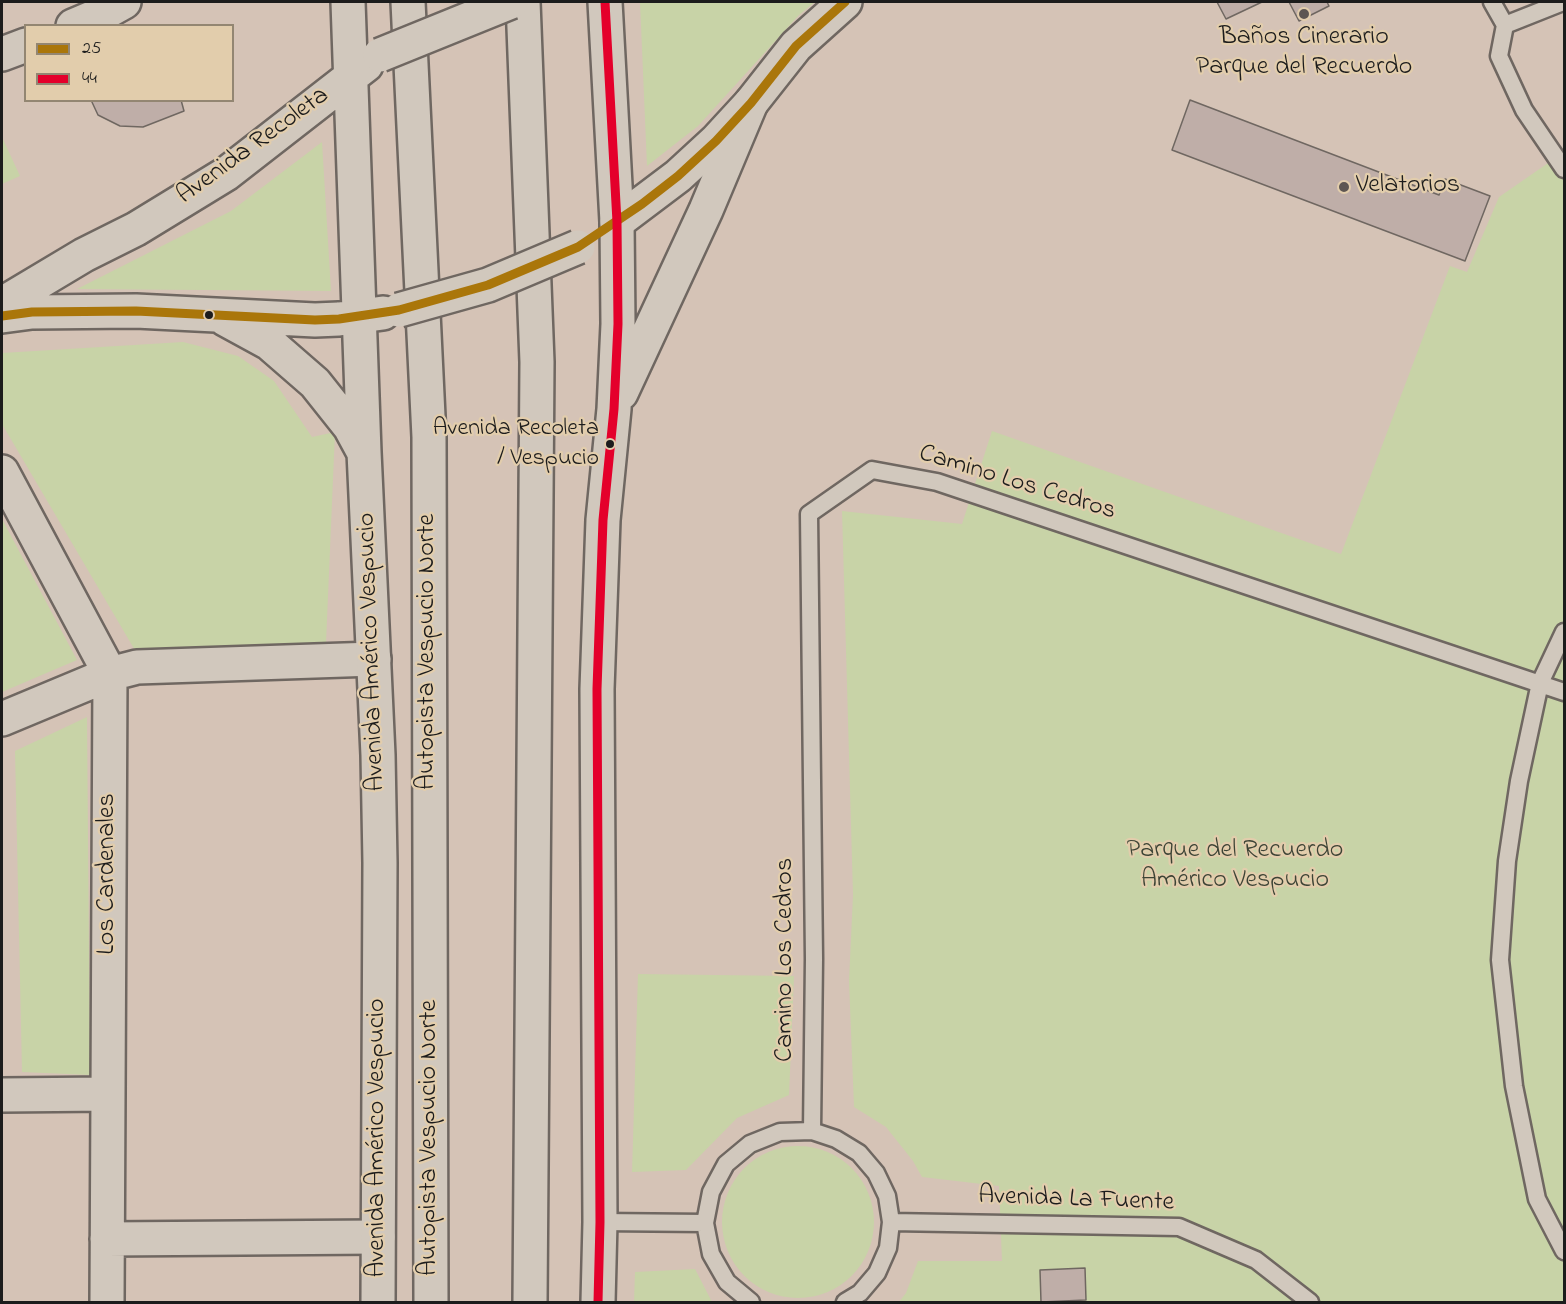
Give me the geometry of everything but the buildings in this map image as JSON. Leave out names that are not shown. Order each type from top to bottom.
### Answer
[{"type":"main road","points":[[78,24],[124,2]]},
{"type":"main road","name":"Avenida Américo Vespucio","points":[[348,2],[380,863],[378,1302]]},
{"type":"main road","name":"Autopista Vespucio Norte","points":[[408,2],[429,437],[431,1302]]},
{"type":"main road","name":"Avenida Recoleta","points":[[2,304],[84,255],[136,229],[226,174],[380,55],[511,2]]},
{"type":"main road","points":[[523,2],[537,362],[530,1302]]},
{"type":"main road","points":[[598,1302],[600,1222],[597,689],[603,520],[614,409],[618,324],[617,222],[605,2]]},
{"type":"main road","points":[[2,316],[69,311],[216,314],[315,320],[360,317],[399,310],[488,285],[578,247],[617,222],[678,176],[717,141],[752,103],[796,46],[845,2]]},
{"type":"main road","points":[[2,54],[24,46]]},
{"type":"main road","points":[[614,409],[752,103]]},
{"type":"main road","points":[[216,314],[269,343],[315,382],[333,404],[364,452]]},
{"type":"main road","name":"Los Cardenales","points":[[2,472],[110,674],[107,1302]]},
{"type":"main road","points":[[2,719],[110,674],[137,667],[374,659]]},
{"type":"main road","points":[[2,1095],[108,1094]]},
{"type":"main road","points":[[107,1239],[378,1237]]},
{"type":"lane","points":[[1492,2],[1505,25],[1499,56],[1524,110],[1564,169]]},
{"type":"lane","points":[[1505,25],[1563,2]]},
{"type":"lane","name":"Camino Los Cedros","points":[[812,1131],[814,958],[809,513],[872,470],[937,482],[1564,692]]},
{"type":"lane","points":[[1564,632],[1540,683],[1519,781],[1507,861],[1500,960],[1514,1086],[1537,1199],[1564,1251]]},
{"type":"lane","points":[[751,1302],[727,1282],[711,1254],[705,1223],[711,1192],[726,1164],[750,1143],[780,1132],[812,1131],[836,1139],[859,1153],[876,1173],[887,1196],[891,1222],[888,1248],[877,1273],[860,1293],[845,1302]]},
{"type":"lane","points":[[600,1222],[705,1223]]},
{"type":"lane","name":"Avenida La Fuente","points":[[891,1222],[1179,1227],[1256,1260],[1310,1302]]},
{"type":"green space","points":[[640,2],[815,2],[799,15],[698,126],[647,166]]},
{"type":"green space","points":[[2,137],[20,176],[2,184]]},
{"type":"green space","points":[[322,142],[331,291],[77,289],[231,211]]},
{"type":"green space","name":"Parque del Recuerdo Américo Vespucio","points":[[1564,152],[1564,1302],[899,1302],[906,1293],[918,1261],[1002,1261],[999,1186],[922,1177],[913,1161],[886,1127],[854,1107],[849,981],[853,895],[842,511],[962,524],[992,431],[1341,554],[1450,266],[1467,272],[1499,197]]},
{"type":"green space","points":[[183,342],[238,356],[274,381],[312,437],[335,432],[326,643],[136,652],[2,424],[2,353]]},
{"type":"green space","points":[[2,519],[77,660],[2,692]]},
{"type":"green space","points":[[87,717],[90,1075],[22,1072],[15,751]]},
{"type":"green space","points":[[638,974],[794,976],[789,1095],[737,1118],[686,1170],[632,1172]]},
{"type":"green space","points":[[798,1146],[827,1152],[840,1159],[851,1169],[861,1180],[868,1193],[874,1222],[868,1251],[861,1264],[851,1275],[840,1285],[827,1292],[798,1298],[769,1292],[756,1285],[745,1275],[735,1264],[728,1251],[722,1222],[728,1193],[735,1180],[745,1169],[756,1159],[769,1152]]},
{"type":"green space","points":[[695,1269],[712,1302],[634,1302],[635,1272]]},
{"type":"transit line","name":"44","points":[[598,1302],[600,1222],[597,689],[603,520],[614,409],[618,324],[617,222],[605,2]]},
{"type":"transit line","name":"25","points":[[2,316],[32,312],[136,311],[315,320],[339,319],[399,310],[488,285],[578,247],[642,204],[678,176],[716,141],[751,103],[796,46],[845,2]]},
{"type":"place","name":"Baños Cinerario Parque del Recuerdo","points":[[1304,14]]},
{"type":"place","name":"Velatorios","points":[[1344,187]]},
{"type":"place","name":"Avenida Recoleta / Vespucio","points":[[610,444]]}]
